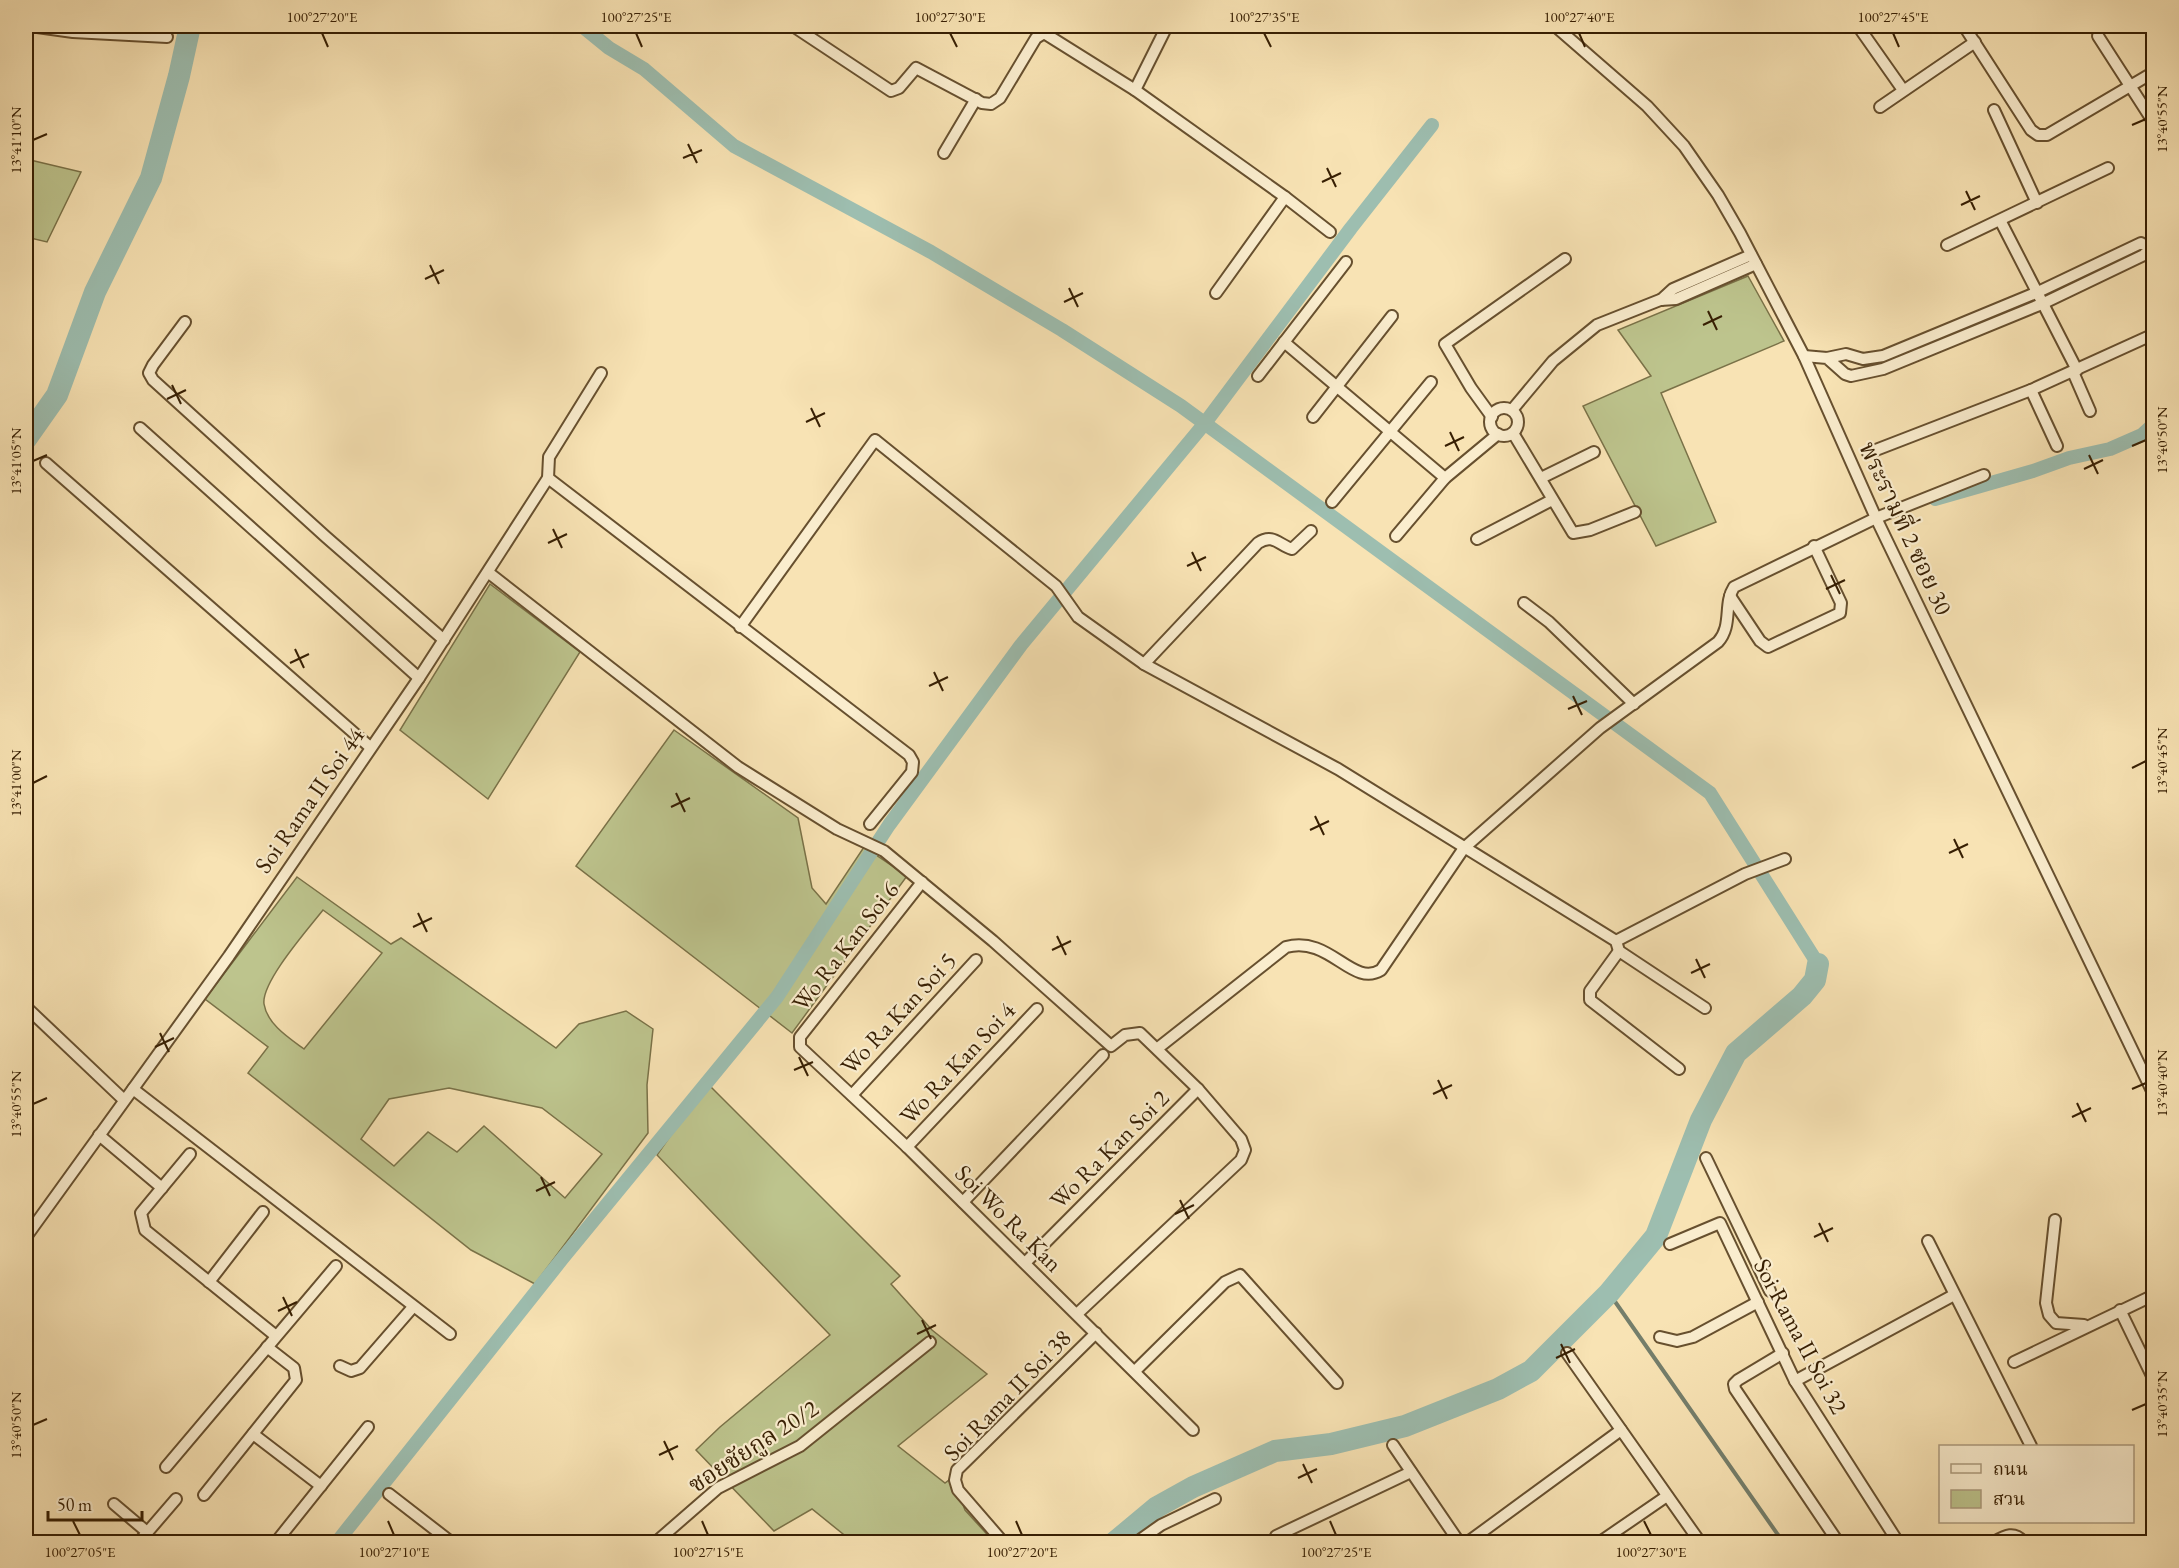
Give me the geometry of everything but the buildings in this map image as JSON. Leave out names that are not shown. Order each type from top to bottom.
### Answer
[{"type":"street","points":[[30,26],[73,32],[167,37]]},
{"type":"street","points":[[793,26],[891,91],[899,88],[916,68],[982,104],[992,104],[1000,98],[1036,38],[1044,33],[1135,90],[1285,197],[1330,232]]},
{"type":"street","points":[[1135,90],[1167,26]]},
{"type":"street","name":"พระรามที่ 2 ซอย 30","points":[[1555,26],[1647,106],[1684,146],[1718,195],[1754,259],[1804,356],[1876,518],[2153,1090]]},
{"type":"street","points":[[1858,26],[1903,90]]},
{"type":"street","points":[[1964,26],[2031,130],[2038,135],[2047,135],[2154,72]]},
{"type":"street","points":[[2098,36],[2154,123]]},
{"type":"street","points":[[1880,107],[1975,42]]},
{"type":"street","points":[[944,153],[976,99]]},
{"type":"street","points":[[1994,110],[2037,203]]},
{"type":"street","points":[[1947,245],[2001,222],[2108,168]]},
{"type":"street","points":[[1216,293],[1285,197]]},
{"type":"street","points":[[2001,222],[2044,303],[2075,371],[2090,411]]},
{"type":"street","points":[[1804,356],[1827,358],[1846,354],[1863,359],[1883,356],[2038,292],[2136,245],[2141,243],[2146,246],[2147,251],[2144,255],[2044,303],[1862,375],[1845,374],[1827,358]]},
{"type":"street","points":[[1492,417],[1471,388],[1445,344],[1565,258]]},
{"type":"street","points":[[1512,410],[1553,361],[1597,325],[1660,300],[1676,299],[1754,259]]},
{"type":"street","points":[[1258,376],[1346,262]]},
{"type":"street","points":[[1313,417],[1335,385],[1392,316]]},
{"type":"street","points":[[185,322],[153,365],[149,373],[153,380],[326,537],[444,640]]},
{"type":"street","points":[[1868,453],[2031,390],[2154,334]]},
{"type":"street","points":[[1284,342],[1445,478]]},
{"type":"street","points":[[1862,375],[1863,359]]},
{"type":"street","name":"Soi Rama II Soi 44","points":[[26,1237],[229,956],[489,573],[548,478],[549,457],[601,373]]},
{"type":"street","points":[[1332,502],[1431,382]]},
{"type":"street","points":[[2031,390],[2057,446]]},
{"type":"street","points":[[1499,410],[1512,410],[1518,421],[1513,433],[1507,436],[1498,434],[1491,426],[1492,417],[1499,410]]},
{"type":"street","points":[[140,428],[419,678]]},
{"type":"street","points":[[1513,433],[1573,533],[1590,530],[1635,512]]},
{"type":"street","points":[[1396,536],[1445,478],[1498,434]]},
{"type":"street","points":[[740,627],[875,440],[1056,586],[1078,617],[1144,663],[1305,750],[1618,946],[1705,1008]]},
{"type":"street","points":[[1540,478],[1594,452]]},
{"type":"street","points":[[46,463],[370,747]]},
{"type":"street","points":[[1158,1048],[1286,947],[1299,943],[1324,950],[1364,975],[1373,975],[1381,970],[1464,848],[1524,792],[1600,728],[1718,642],[1727,625],[1730,596],[1734,587],[1814,546],[1876,518],[1984,475]]},
{"type":"street","points":[[548,478],[909,755],[913,762],[912,771],[870,824]]},
{"type":"street","points":[[1478,539],[1552,500]]},
{"type":"street","points":[[1144,663],[1258,543],[1272,538],[1292,549],[1311,531]]},
{"type":"street","points":[[1730,596],[1760,641],[1768,646],[1840,613],[1841,603],[1814,546]]},
{"type":"street","points":[[489,573],[738,767],[837,830],[884,851],[1111,1046],[1125,1035],[1140,1033],[1198,1089],[1241,1139],[1245,1150],[1240,1160],[1077,1314]]},
{"type":"street","points":[[1524,603],[1549,622],[1634,704]]},
{"type":"street","points":[[1679,1069],[1590,1000],[1590,991],[1618,946],[1745,874],[1785,859]]},
{"type":"street","name":"Wo Ra Kan Soi 6","points":[[800,1037],[922,882]]},
{"type":"street","name":"Wo Ra Kan Soi 5","points":[[852,1095],[976,960]]},
{"type":"street","points":[[26,1007],[124,1100]]},
{"type":"street","name":"Wo Ra Kan Soi 4","points":[[907,1147],[1037,1009]]},
{"type":"street","name":"Soi Wo Ra Kan","points":[[800,1037],[800,1047],[807,1056],[907,1147],[1193,1430]]},
{"type":"street","points":[[963,1202],[1103,1054]]},
{"type":"street","points":[[133,1089],[450,1334]]},
{"type":"street","name":"Wo Ra Kan Soi 2","points":[[1025,1263],[1198,1089]]},
{"type":"street","points":[[99,1135],[162,1188]]},
{"type":"street","points":[[190,1154],[141,1213],[145,1230],[276,1336]]},
{"type":"street","points":[[1706,1158],[1770,1292]]},
{"type":"street","points":[[209,1282],[263,1212]]},
{"type":"street","points":[[2055,1220],[2046,1303],[2049,1315],[2056,1323],[2087,1325]]},
{"type":"street","name":"Soi Rama II Soi 32","points":[[1670,1244],[1719,1223],[1796,1381],[1898,1542]]},
{"type":"street","points":[[1727,1240],[1742,1234]]},
{"type":"street","points":[[1928,1241],[2030,1445]]},
{"type":"street","points":[[166,1467],[336,1266]]},
{"type":"street","points":[[1135,1371],[1225,1282],[1240,1275],[1337,1383]]},
{"type":"street","points":[[1796,1381],[1954,1295]]},
{"type":"street","points":[[2014,1362],[2087,1325],[2154,1295]]},
{"type":"street","points":[[1660,1337],[1677,1341],[1694,1337],[1758,1302]]},
{"type":"street","points":[[340,1366],[351,1371],[360,1368],[413,1307]]},
{"type":"street","points":[[2120,1310],[2154,1380]]},
{"type":"street","name":"Soi Rama II Soi 38","points":[[1003,1542],[958,1490],[955,1480],[957,1470],[1096,1334]]},
{"type":"street","name":"ซอยชัยกูล 20/2","points":[[656,1542],[718,1488],[800,1446],[930,1342]]},
{"type":"street","points":[[204,1495],[296,1380],[294,1368],[267,1347]]},
{"type":"street","points":[[1567,1353],[1700,1542]]},
{"type":"street","points":[[1783,1353],[1738,1380],[1734,1384],[1735,1389],[1838,1542]]},
{"type":"street","points":[[276,1542],[368,1427]]},
{"type":"street","points":[[1468,1542],[1621,1430]]},
{"type":"street","points":[[253,1434],[321,1486]]},
{"type":"street","points":[[1393,1445],[1459,1542]]},
{"type":"street","points":[[1276,1536],[1411,1472]]},
{"type":"street","points":[[389,1494],[451,1542]]},
{"type":"street","points":[[1600,1542],[1667,1496]]},
{"type":"street","points":[[139,1542],[176,1499]]},
{"type":"street","points":[[1137,1542],[1161,1525],[1215,1499]]},
{"type":"street","points":[[114,1504],[147,1532]]},
{"type":"street","points":[[1994,1542],[2011,1534],[2017,1535],[2024,1542]]},
{"type":"green space","points":[[26,159],[81,172],[47,242],[26,237]]},
{"type":"green space","points":[[1748,276],[1784,341],[1661,393],[1716,522],[1656,546],[1583,406],[1651,376],[1618,330]]},
{"type":"green space","points":[[490,584],[580,652],[488,799],[400,730]]},
{"type":"green space","points":[[674,730],[798,818],[812,888],[826,904],[864,847],[907,876],[792,1033],[576,866]]},
{"type":"green space","points":[[297,877],[391,944],[401,938],[556,1048],[579,1024],[626,1011],[653,1029],[647,1085],[648,1133],[535,1284],[471,1250],[248,1073],[268,1047],[205,999]],"holes":[[[323,910],[382,953],[304,1049],[269,1018],[264,1004],[265,994],[278,969]],[[449,1088],[542,1108],[602,1154],[565,1198],[484,1126],[457,1152],[428,1132],[394,1166],[361,1139],[389,1099]]]},
{"type":"green space","points":[[707,1083],[900,1276],[891,1284],[932,1330],[987,1374],[898,1446],[945,1483],[953,1477],[965,1510],[994,1542],[853,1542],[812,1509],[774,1531],[696,1450],[720,1427],[830,1335],[657,1155]]},
{"type":"waterway","points":[[26,439],[57,395],[95,292],[151,178],[190,26]]},
{"type":"waterway","points":[[582,26],[609,48],[644,69],[734,146],[931,252],[1062,330],[1181,406],[1710,793],[1818,964]]},
{"type":"waterway","points":[[337,1542],[562,1259],[777,997],[889,825],[1021,645],[1205,423],[1351,228],[1432,125]]},
{"type":"waterway","points":[[1935,499],[2033,471],[2069,458],[2110,449],[2142,435],[2154,424]]},
{"type":"waterway","points":[[1115,1542],[1157,1507],[1193,1487],[1275,1451],[1331,1444],[1405,1426],[1498,1389],[1531,1371],[1609,1293],[1656,1236],[1701,1120],[1736,1053],[1802,996],[1815,980],[1818,964]]},
{"type":"waterway","points":[[1609,1293],[1783,1542]]}]
